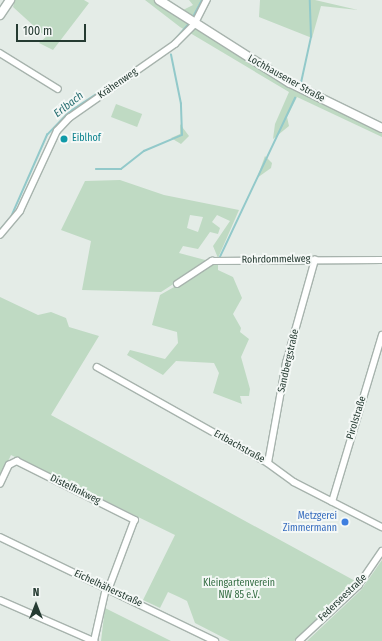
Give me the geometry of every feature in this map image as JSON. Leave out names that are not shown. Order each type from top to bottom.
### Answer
[{"type":"main road","points":[[0,15],[10,0]]},
{"type":"main road","name":"Lochhausener Straße","points":[[159,0],[194,25],[290,83],[382,128]]},
{"type":"street","name":"Krähenweg","points":[[0,235],[20,211],[57,131],[69,118],[176,44],[194,25],[207,0]]},
{"type":"street","points":[[0,53],[58,89]]},
{"type":"street","name":"Sandbergstraße","points":[[268,463],[286,363],[315,260]]},
{"type":"street","name":"Rohrdommelweg","points":[[177,284],[212,261],[382,260]]},
{"type":"street","name":"Pirolstraße","points":[[332,502],[382,335]]},
{"type":"street","name":"Erlbachstraße","points":[[97,367],[268,463],[332,502],[382,527]]},
{"type":"street","name":"Distelfinkweg","points":[[0,484],[8,465],[15,461],[135,520],[133,534],[107,589]]},
{"type":"street","name":"Eichelhäherstraße","points":[[0,537],[215,641]]},
{"type":"street","name":"Federseestraße","points":[[299,641],[358,586],[382,551]]},
{"type":"street","points":[[0,600],[94,641],[107,589]]},
{"type":"green space","points":[[15,0],[84,0],[89,3],[53,50],[39,43],[46,37],[13,7]]},
{"type":"green space","points":[[145,0],[169,0],[183,10],[193,5],[189,0],[204,0],[194,19],[292,80],[382,124],[382,137],[297,97],[287,117],[289,126],[273,139],[275,124],[289,92],[180,27]]},
{"type":"green space","points":[[260,0],[315,0],[358,10],[321,6],[312,38],[259,17]]},
{"type":"green space","points":[[116,104],[142,114],[137,127],[111,117]]},
{"type":"green space","points":[[180,124],[189,136],[181,144],[171,138],[180,134]]},
{"type":"green space","points":[[265,156],[272,163],[271,168],[257,178]]},
{"type":"green space","points":[[120,180],[164,195],[239,210],[218,258],[213,246],[230,221],[217,215],[212,222],[220,228],[218,234],[210,232],[198,249],[183,246],[179,253],[209,261],[161,292],[82,290],[91,241],[61,230],[85,181]],"holes":[[[190,215],[203,217],[198,232],[187,228]]]},
{"type":"green space","points":[[218,262],[218,270],[233,277],[242,298],[233,314],[241,328],[240,332],[249,339],[241,357],[250,389],[249,396],[240,396],[242,404],[213,393],[219,373],[214,363],[176,361],[163,375],[127,355],[130,350],[165,359],[178,343],[177,332],[152,325],[160,295]]},
{"type":"green space","name":"Kleingartenverein NW 85 e.V.","points":[[0,297],[38,315],[51,312],[66,318],[69,327],[99,336],[51,415],[357,582],[294,641],[230,641],[195,623],[187,601],[179,597],[168,592],[160,608],[143,600],[175,535],[11,455],[0,478]]},
{"type":"green space","points":[[382,560],[382,641],[307,641],[361,590]]},
{"type":"green space","points":[[105,608],[171,641],[101,641]]},
{"type":"waterway","name":"Erlbach","points":[[193,17],[202,0]]},
{"type":"waterway","points":[[301,83],[311,37],[310,0]]},
{"type":"waterway","name":"Erlbach","points":[[173,42],[188,25]]},
{"type":"waterway","points":[[96,169],[121,169],[144,151],[182,135],[181,104],[171,55]]},
{"type":"waterway","name":"Erlbach","points":[[0,230],[11,217],[47,135],[68,113],[154,56]]},
{"type":"waterway","points":[[219,259],[295,98]]},
{"type":"place","name":"Eiblhof","points":[[64,139]]},
{"type":"place","name":"Metzgerei Zimmermann","points":[[345,522]]}]
